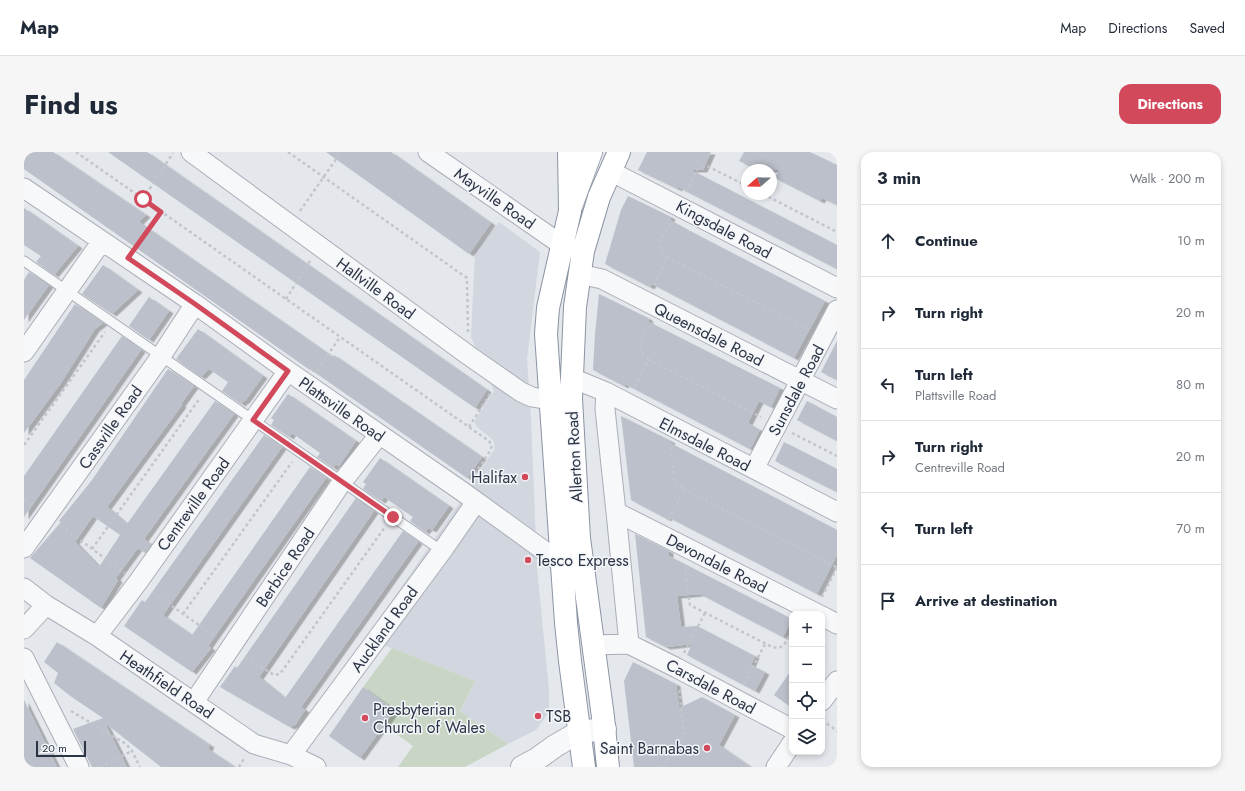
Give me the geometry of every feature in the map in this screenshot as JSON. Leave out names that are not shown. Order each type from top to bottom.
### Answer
[{"type":"main road","points":[[569,152],[570,211]]},
{"type":"main road","name":"Allerton Road","points":[[591,152],[570,211],[548,308],[546,334],[564,392],[579,538],[594,645],[608,767]]},
{"type":"main road","name":"Allerton Road","points":[[584,767],[570,661],[561,564],[564,392],[579,274],[590,225],[599,197],[614,161]]},
{"type":"street","name":"Hallville Road","points":[[191,152],[468,355],[521,392],[532,397],[564,392]]},
{"type":"street","name":"Mayville Road","points":[[428,152],[562,245]]},
{"type":"street","name":"Kingsdale Road","points":[[614,161],[679,206],[837,288]]},
{"type":"street","name":"Plattsville Road","points":[[24,188],[195,304],[288,371],[469,497],[561,564]]},
{"type":"street","points":[[24,352],[102,240]]},
{"type":"street","name":"Queensdale Road","points":[[579,274],[602,279],[837,399]]},
{"type":"street","name":"Cassville Road","points":[[24,548],[161,356],[195,304]]},
{"type":"street","name":"Sunsdale Road","points":[[754,469],[802,381],[837,310]]},
{"type":"street","name":"Centreville Road","points":[[97,636],[138,582],[288,371]]},
{"type":"street","name":"Elmsdale Road","points":[[564,392],[606,392],[837,512]]},
{"type":"street","points":[[594,645],[629,644],[605,409],[606,392]]},
{"type":"street","name":"Berbice Road","points":[[194,702],[342,482],[379,435]]},
{"type":"street","name":"Auckland Road","points":[[291,755],[442,551],[469,497]]},
{"type":"street","name":"Devondale Road","points":[[616,512],[812,611]]},
{"type":"street","name":"Heathfield Road","points":[[24,588],[46,605],[97,636],[254,744],[291,755],[316,767]]},
{"type":"street","points":[[24,630],[46,605]]},
{"type":"street","name":"Devondale Road","points":[[825,618],[837,624]]},
{"type":"street","name":"Carsdale Road","points":[[629,644],[789,727]]},
{"type":"street","points":[[24,658],[79,767]]},
{"type":"street","points":[[825,698],[837,681]]},
{"type":"street","points":[[522,767],[579,732],[604,729]]},
{"type":"street","points":[[776,767],[789,748]]},
{"type":"lane","points":[[24,262],[442,551]]},
{"type":"path","points":[[76,152],[489,441],[492,446],[469,497]]},
{"type":"path","points":[[143,199],[174,152]]},
{"type":"path","points":[[288,152],[467,278],[468,355]]},
{"type":"path","points":[[290,224],[341,152]]},
{"type":"path","points":[[741,183],[707,166],[698,169],[660,243],[662,254],[824,337]]},
{"type":"path","points":[[774,200],[837,232]]},
{"type":"path","points":[[128,258],[161,212]]},
{"type":"path","points":[[286,299],[320,246]]},
{"type":"path","points":[[667,257],[640,344],[642,355],[837,456]]},
{"type":"path","points":[[24,445],[112,322]]},
{"type":"path","points":[[308,384],[340,337]]},
{"type":"path","points":[[627,404],[648,359]]},
{"type":"path","points":[[469,427],[500,377]]},
{"type":"path","points":[[92,549],[207,388]]},
{"type":"path","points":[[677,430],[671,446],[674,480],[679,486],[837,567],[819,611]]},
{"type":"path","points":[[183,614],[299,452]]},
{"type":"path","points":[[662,535],[684,489]]},
{"type":"path","points":[[24,500],[231,648],[274,675],[280,674],[393,517]]},
{"type":"path","points":[[683,546],[690,604],[772,647],[779,648],[784,645],[789,636]]},
{"type":"path","points":[[736,699],[765,644]]},
{"type":"path","points":[[67,708],[126,744],[132,751],[140,767]]},
{"type":"path","points":[[825,722],[837,731]]},
{"type":"path","points":[[100,767],[132,751]]},
{"type":"shaded area","points":[[499,222],[540,252],[527,359],[537,568],[549,690],[549,712],[536,730],[508,744],[460,711],[475,681],[366,638],[456,508],[495,448],[493,440],[477,427],[475,423],[475,420],[494,391],[471,337],[475,252]]},
{"type":"green space","points":[[392,648],[475,681],[460,711],[508,744],[465,767],[398,767],[413,746],[384,725],[394,710],[363,687]]},
{"type":"building","points":[[24,152],[53,152],[146,215],[139,222],[333,357],[334,355],[482,457],[467,478],[310,370],[24,169]]},
{"type":"building","points":[[108,152],[147,152],[487,390],[475,408]]},
{"type":"building","points":[[326,152],[391,152],[491,223],[469,254]]},
{"type":"building","points":[[647,152],[711,152],[703,170],[691,170],[741,196],[741,200],[749,200],[837,245],[837,269],[678,187],[678,189],[638,170]]},
{"type":"building","points":[[744,152],[810,152],[837,165],[837,205],[822,198],[820,201],[777,179],[779,170],[777,170],[777,164],[745,164],[739,161]]},
{"type":"building","points":[[628,196],[671,217],[670,220],[688,230],[825,301],[794,358],[652,284],[650,287],[605,264],[621,210]]},
{"type":"building","points":[[24,208],[78,246],[54,275],[36,262],[41,256],[24,245]]},
{"type":"building","points":[[103,265],[138,290],[112,314],[82,294]]},
{"type":"building","points":[[29,272],[49,285],[24,320],[24,280]]},
{"type":"building","points":[[599,294],[648,318],[649,322],[780,388],[771,407],[759,401],[748,423],[760,430],[750,449],[625,384],[624,386],[593,370]]},
{"type":"building","points":[[149,297],[169,311],[149,340],[129,326]]},
{"type":"building","points":[[75,304],[103,323],[95,329],[61,383],[24,433],[24,380]]},
{"type":"building","points":[[198,329],[263,376],[245,401],[241,404],[222,391],[228,382],[209,369],[201,377],[176,359]]},
{"type":"building","points":[[122,336],[141,350],[24,517],[24,476]]},
{"type":"building","points":[[837,341],[837,380],[821,372]]},
{"type":"building","points":[[168,369],[194,386],[181,404],[182,405],[107,507],[127,524],[215,401],[234,414],[144,539],[151,545],[145,553],[138,548],[116,578],[118,580],[101,608],[30,558],[61,522],[59,521],[92,480]],"holes":[[[93,516],[120,535],[99,567],[75,542]]]},
{"type":"building","points":[[288,394],[356,441],[339,466],[336,464],[333,468],[317,457],[320,453],[292,433],[289,437],[271,425],[274,420],[271,418]]},
{"type":"building","points":[[807,401],[837,417],[837,441],[797,420]]},
{"type":"building","points":[[621,416],[671,441],[670,443],[837,530],[837,555],[817,594],[668,517],[667,519],[631,500]]},
{"type":"building","points":[[264,435],[282,447],[163,615],[192,635],[310,467],[326,478],[208,646],[211,648],[192,672],[124,626],[142,600],[145,602]]},
{"type":"building","points":[[784,442],[837,469],[837,492],[775,461]]},
{"type":"building","points":[[380,458],[449,506],[432,530],[428,528],[425,532],[410,521],[413,517],[384,497],[381,501],[363,489],[366,484],[363,482]]},
{"type":"building","points":[[356,498],[374,511],[259,677],[285,698],[403,531],[418,542],[301,707],[305,710],[295,725],[290,727],[220,687],[235,666],[237,668]]},
{"type":"building","points":[[635,534],[669,551],[669,556],[789,617],[789,625],[783,637],[700,594],[677,596],[681,627],[697,626],[755,656],[751,665],[765,672],[755,691],[687,655],[692,644],[666,647],[646,637]]},
{"type":"building","points":[[57,642],[210,745],[208,749],[235,767],[161,767],[105,723],[127,767],[92,767],[73,729],[103,718],[54,683],[58,673],[44,662]]},
{"type":"building","points":[[633,662],[676,684],[679,708],[702,697],[735,715],[719,745],[751,767],[634,767],[624,681]]},
{"type":"building","points":[[789,673],[789,706],[774,695]]},
{"type":"building","name":"Presbyterian Church of Wales","points":[[363,687],[395,710],[360,758],[329,736]]},
{"type":"building","points":[[24,700],[57,767],[24,767]]},
{"type":"place","name":"Halifax","points":[[525,477]]},
{"type":"place","name":"Tesco Express","points":[[528,560]]},
{"type":"place","name":"TSB","points":[[538,716]]},
{"type":"place","name":"Presbyterian Church of Wales","points":[[365,718]]},
{"type":"place","name":"Saint Barnabas","points":[[707,748]]},
{"type":"route","points":[[143,199],[161,212],[128,258],[288,371],[253,420],[393,517]]}]
